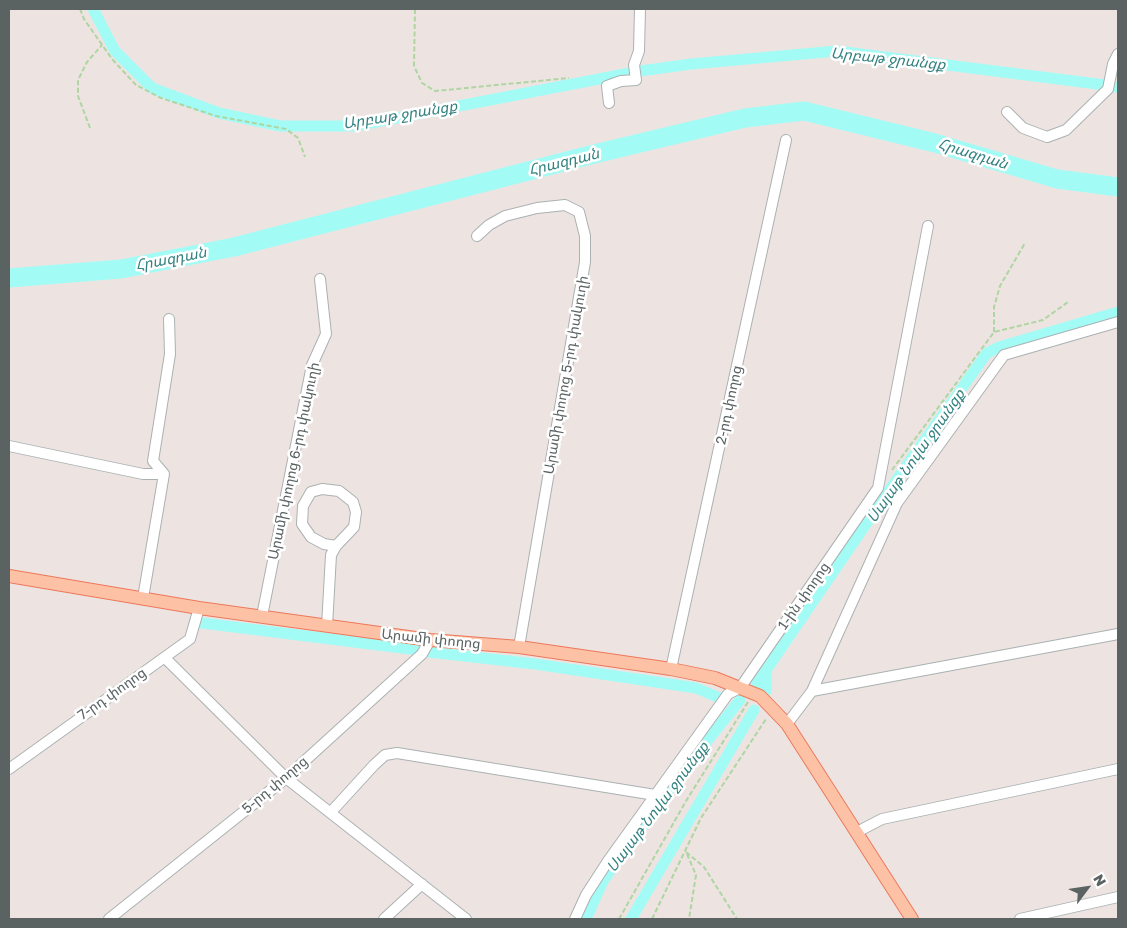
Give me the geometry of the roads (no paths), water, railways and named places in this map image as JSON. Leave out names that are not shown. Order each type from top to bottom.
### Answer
[{"type":"main road","name":"Արամի փողոց","points":[[9,576],[199,608],[430,640],[519,648],[671,669],[714,678],[753,693],[767,701],[786,724],[912,919]]},
{"type":"street","points":[[609,103],[607,86],[621,81],[636,80],[634,65],[639,51],[640,9]]},
{"type":"street","points":[[1007,112],[1023,128],[1047,137],[1066,130],[1108,89],[1113,64],[1118,54]]},
{"type":"street","name":"2-րդ փողոց","points":[[671,669],[786,140]]},
{"type":"street","name":"Արամի փողոց 5-րդ փակուղի","points":[[477,236],[489,225],[505,216],[537,208],[565,205],[580,212],[585,236],[585,262],[519,648]]},
{"type":"street","name":"1-ին փողոց","points":[[575,919],[586,895],[608,861],[728,694],[740,688],[878,488],[928,226]]},
{"type":"street","name":"Արամի փողոց 6-րդ փակուղի","points":[[262,616],[312,365],[326,334],[320,279]]},
{"type":"street","points":[[143,598],[164,474],[153,461],[170,354],[169,319]]},
{"type":"street","points":[[786,724],[812,691],[897,503],[1004,355],[1118,322]]},
{"type":"street","points":[[9,446],[143,474],[164,474]]},
{"type":"street","points":[[326,626],[329,563],[336,546],[354,527],[356,512],[353,502],[347,495],[330,489],[311,492],[303,506],[302,524],[311,537],[324,544],[336,546]]},
{"type":"street","name":"7-րդ փողոց","points":[[9,768],[127,682],[165,658],[190,639],[199,608]]},
{"type":"street","points":[[812,691],[1118,634]]},
{"type":"street","name":"5-րդ փողոց","points":[[109,919],[286,778],[422,654],[430,640]]},
{"type":"street","points":[[165,658],[286,778],[466,919]]},
{"type":"street","points":[[331,812],[385,755],[396,753],[655,795]]},
{"type":"street","points":[[857,832],[882,819],[1118,769]]},
{"type":"street","points":[[384,919],[422,884]]},
{"type":"street","points":[[1020,919],[1118,897]]},
{"type":"waterway","name":"Արբաթ ջրանցք","points":[[93,9],[115,51],[152,88],[219,113],[280,126],[355,126],[630,73]]},
{"type":"waterway","name":"Արբաթ ջրանցք","points":[[640,71],[691,64],[837,51],[1105,85]]},
{"type":"waterway","name":"Հրազդան","points":[[9,278],[121,269],[234,247],[594,154],[745,118],[804,111],[935,143],[1057,179],[1118,187]]},
{"type":"waterway","name":"Սայաթ Նովա ջրանցք","points":[[756,685],[899,476],[987,353],[999,347],[1118,312]]},
{"type":"waterway","points":[[202,623],[418,650]]},
{"type":"waterway","points":[[429,652],[535,664],[696,688],[722,699]]},
{"type":"waterway","name":"Սայաթ Նովա ջրանցք","points":[[766,671],[766,691]]},
{"type":"waterway","name":"Սայաթ Նովա ջրանցք","points":[[586,919],[603,881],[667,791],[740,700]]},
{"type":"waterway","name":"Սայաթ Նովա ջրանցք","points":[[631,919],[754,710]]}]
